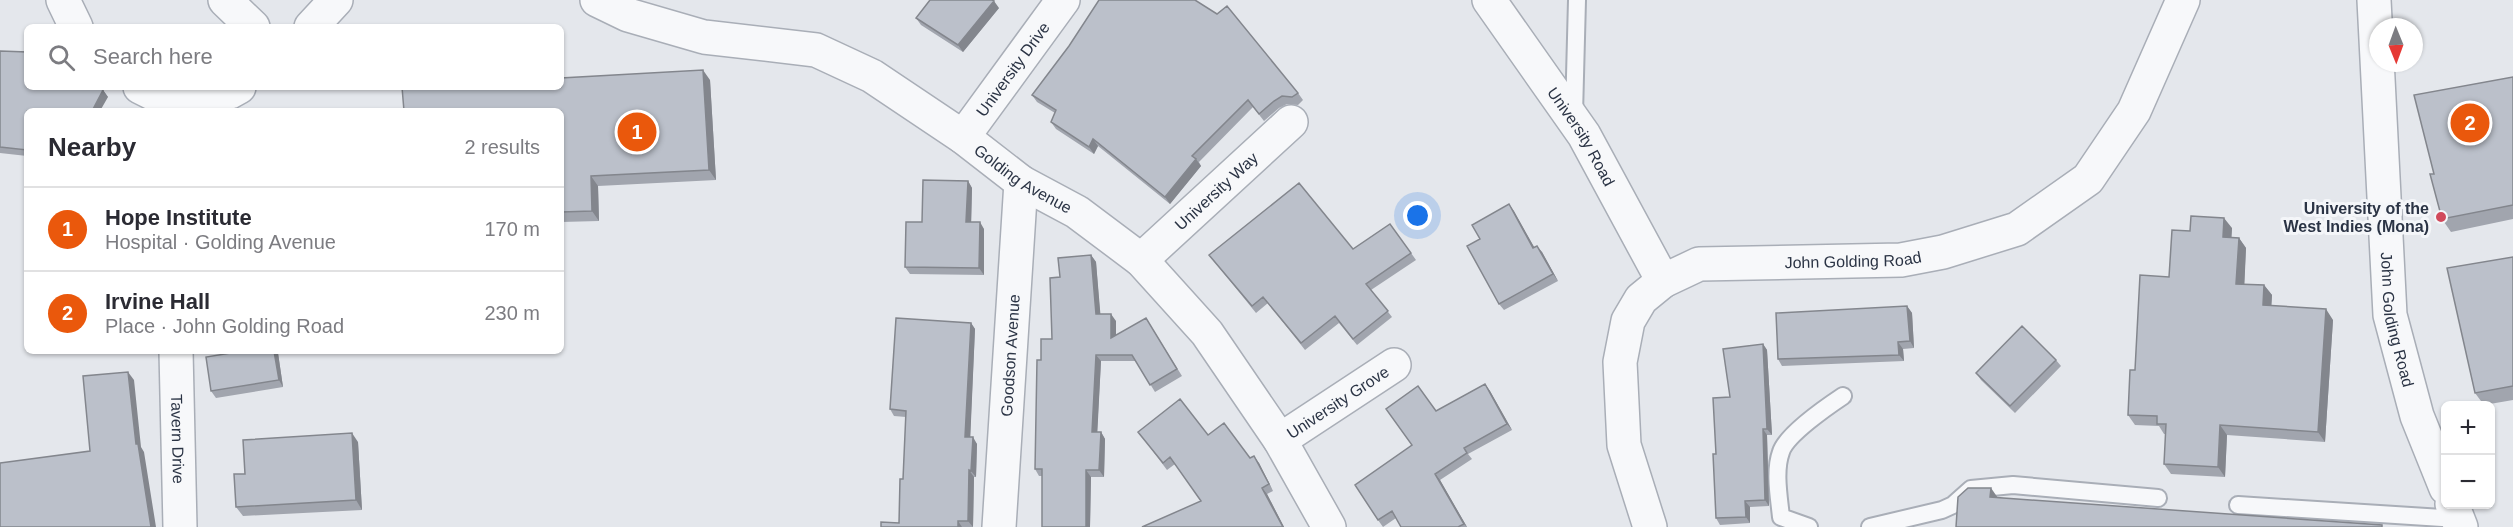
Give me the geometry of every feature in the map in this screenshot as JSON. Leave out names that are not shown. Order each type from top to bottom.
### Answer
[{"type":"street","points":[[63,0],[75,24]]},
{"type":"street","points":[[225,0],[250,24]]},
{"type":"street","points":[[314,24],[336,0]]},
{"type":"street","name":"Golding Avenue","points":[[597,0],[628,15],[705,37],[816,50],[872,76],[963,137],[1021,182],[1077,212],[1141,260],[1207,333],[1280,440],[1329,527]]},
{"type":"street","name":"University Drive","points":[[963,137],[1063,0]]},
{"type":"street","name":"University Road","points":[[1489,0],[1574,121],[1663,281]]},
{"type":"street","name":"John Golding Road","points":[[1650,527],[1624,445],[1620,362],[1628,321],[1641,299],[1663,281],[1699,264],[1901,260],[1943,252],[2017,229],[2088,178],[2134,111],[2183,0]]},
{"type":"street","name":"John Golding Road","points":[[2374,0],[2390,315],[2417,416],[2441,478]]},
{"type":"street","points":[[146,90],[192,108],[233,90]]},
{"type":"street","name":"University Way","points":[[1141,260],[1291,122]]},
{"type":"street","name":"Goodson Avenue","points":[[999,527],[1021,182]]},
{"type":"street","name":"Tavern Drive","points":[[176,354],[180,527]]},
{"type":"street","name":"University Grove","points":[[1280,440],[1394,365]]},
{"type":"lane","points":[[1574,121],[1577,0]]},
{"type":"lane","points":[[1809,527],[1781,517],[1778,481],[1781,450],[1813,416],[1843,396]]},
{"type":"lane","points":[[1870,527],[1942,510],[1953,505],[1971,489],[2013,485],[2158,498]]},
{"type":"lane","points":[[2238,505],[2457,517]]},
{"type":"lane","points":[[1942,510],[1944,527]]},
{"type":"building","points":[[930,0],[994,1],[958,45],[916,18]]},
{"type":"building","points":[[1099,0],[1195,0],[1217,14],[1227,6],[1298,93],[1292,97],[1282,96],[1259,114],[1248,100],[1192,156],[1196,159],[1165,197],[1093,139],[1089,147],[1051,122],[1056,110],[1032,95],[1069,46]]},
{"type":"building","points":[[0,51],[24,52],[24,90],[103,90],[94,108],[24,108],[24,150],[0,147]]},
{"type":"building","points":[[703,70],[709,170],[591,176],[592,211],[564,212],[564,108],[404,108],[402,90],[564,90],[564,78]]},
{"type":"building","points":[[2513,77],[2513,205],[2442,219],[2430,174],[2434,174],[2414,95]]},
{"type":"building","points":[[923,180],[968,181],[966,222],[980,222],[979,268],[905,267],[906,222],[922,222]]},
{"type":"building","points":[[1299,183],[1353,249],[1390,224],[1411,253],[1366,284],[1388,311],[1353,339],[1335,316],[1301,343],[1263,297],[1252,306],[1209,255]]},
{"type":"building","points":[[1509,204],[1533,248],[1537,246],[1553,274],[1499,304],[1467,246],[1480,239],[1472,225]]},
{"type":"building","points":[[2191,216],[2224,218],[2223,237],[2239,238],[2236,284],[2264,285],[2263,305],[2326,309],[2318,432],[2220,425],[2218,467],[2164,464],[2166,424],[2157,424],[2157,416],[2128,415],[2130,370],[2135,370],[2140,275],[2169,277],[2172,230],[2190,231]]},
{"type":"building","points":[[1091,255],[1096,314],[1111,314],[1111,338],[1146,318],[1177,369],[1150,385],[1132,355],[1096,355],[1092,432],[1101,432],[1099,470],[1086,470],[1086,527],[1042,527],[1042,469],[1035,469],[1037,360],[1041,360],[1041,339],[1052,339],[1050,278],[1060,277],[1058,258]]},
{"type":"building","points":[[2513,257],[2513,386],[2475,393],[2447,268]]},
{"type":"building","points":[[1907,306],[1910,341],[1898,342],[1899,355],[1778,359],[1776,313]]},
{"type":"building","points":[[896,318],[971,323],[965,437],[973,437],[971,471],[969,470],[968,521],[958,521],[958,527],[881,527],[881,522],[899,523],[900,479],[903,479],[906,411],[890,409]]},
{"type":"building","points":[[2022,326],[2056,360],[2010,406],[1976,373]]},
{"type":"building","points":[[1763,344],[1767,429],[1763,429],[1765,500],[1745,501],[1746,517],[1716,518],[1713,398],[1730,397],[1723,349]]},
{"type":"building","points":[[224,354],[275,354],[279,380],[211,391],[206,357]]},
{"type":"building","points":[[128,372],[136,444],[138,444],[151,527],[0,527],[0,463],[90,451],[83,376]]},
{"type":"building","points":[[1485,384],[1507,424],[1464,448],[1467,453],[1435,474],[1464,524],[1458,527],[1401,527],[1392,511],[1378,520],[1355,485],[1412,445],[1386,409],[1418,386],[1436,411]]},
{"type":"building","points":[[1180,399],[1208,435],[1224,423],[1250,458],[1254,456],[1269,484],[1262,488],[1283,527],[1142,527],[1201,501],[1170,457],[1163,463],[1138,432]]},
{"type":"building","points":[[352,433],[356,500],[236,507],[234,474],[245,474],[243,440]]},
{"type":"building","points":[[1968,488],[1991,488],[1990,497],[2382,525],[2382,527],[1956,527],[1958,497]]},
{"type":"place","name":"Irvine Hall","points":[[2470,123]]},
{"type":"place","name":"Hope Institute","points":[[637,132]]},
{"type":"place","name":"University of the West Indies (Mona)","points":[[2441,217]]}]
